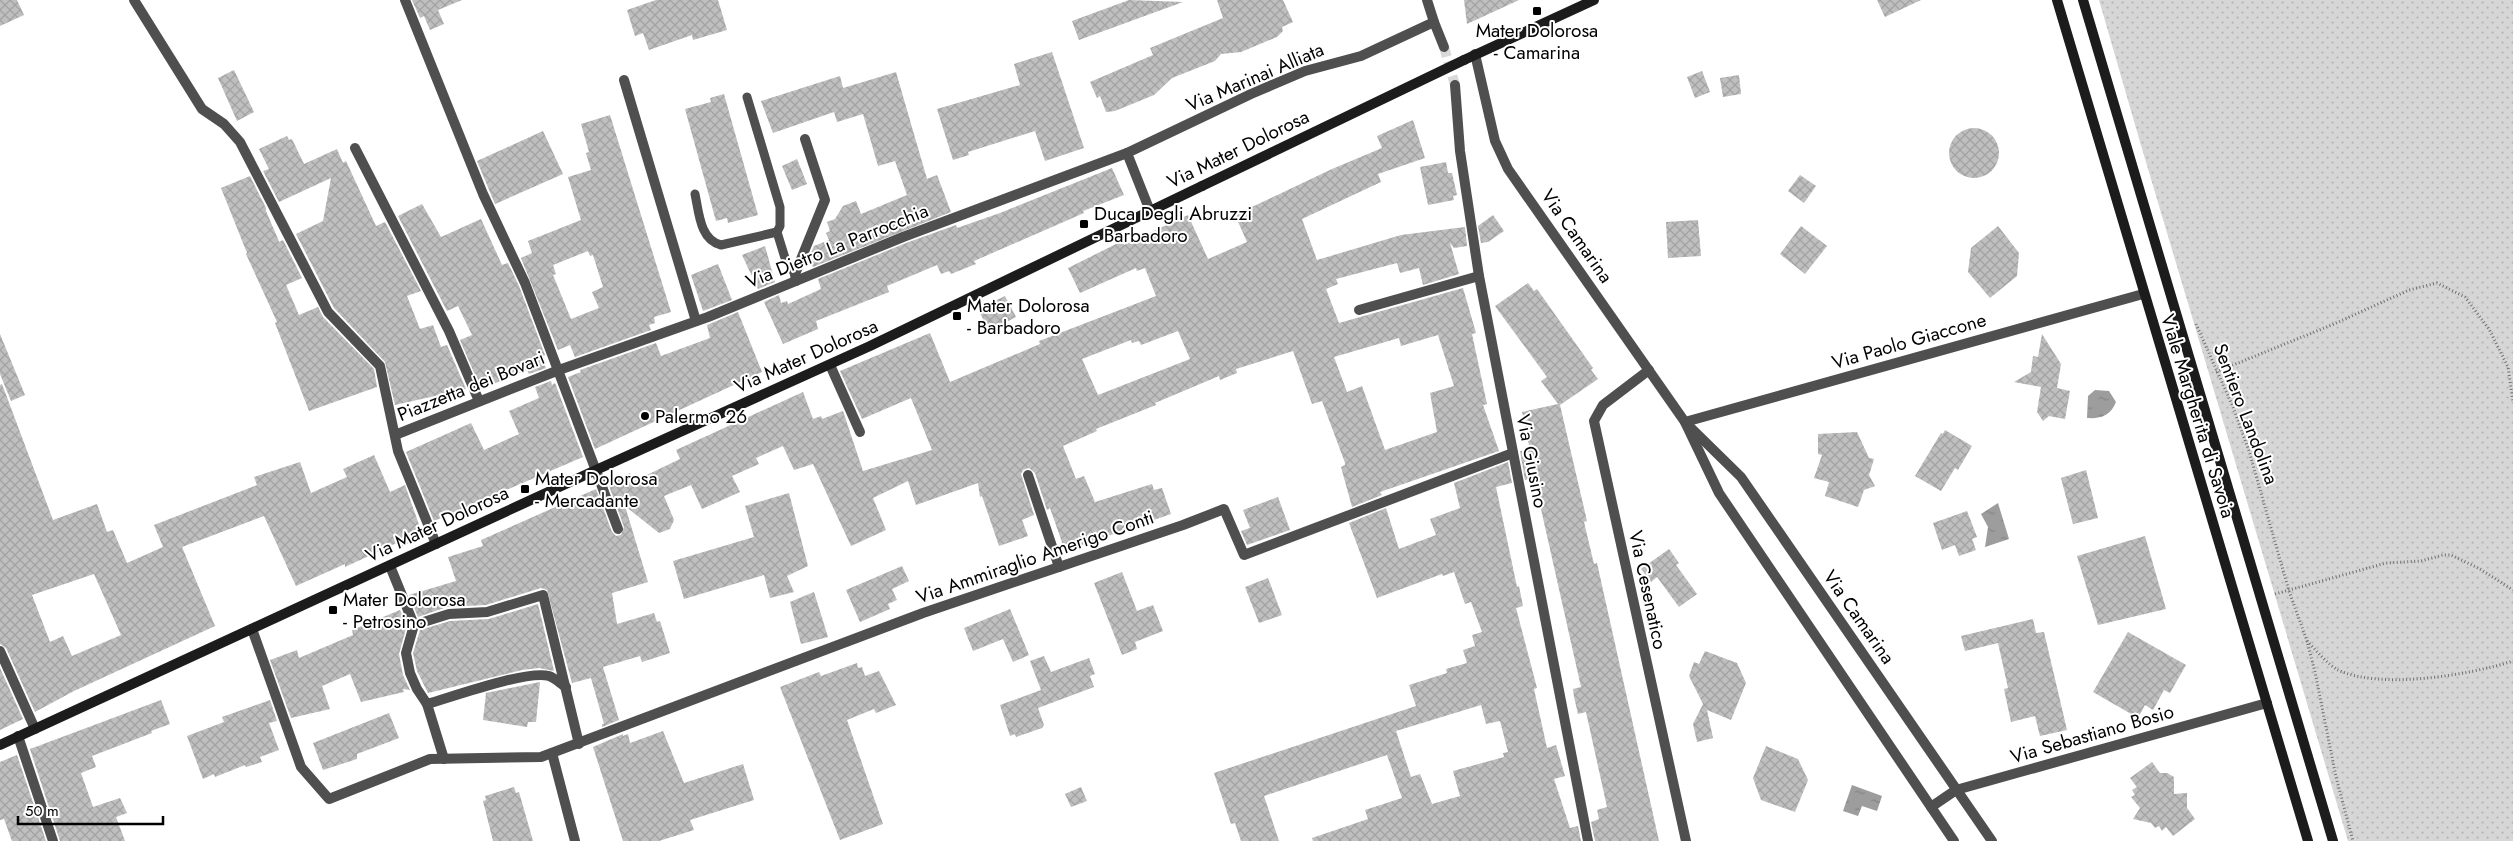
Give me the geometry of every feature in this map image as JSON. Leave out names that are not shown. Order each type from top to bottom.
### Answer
[{"type":"street","points":[[134,0],[202,109],[224,124],[240,142],[328,312],[380,366],[398,451],[436,544]]},
{"type":"street","points":[[404,0],[483,194],[525,283],[618,529]]},
{"type":"street","points":[[1427,0],[1444,47]]},
{"type":"street","name":"Via Mater Dolorosa","points":[[0,745],[596,470],[830,365],[1475,54],[1594,0]]},
{"type":"street","name":"Viale Margherita di Savoia","points":[[2057,0],[2143,294],[2308,841]]},
{"type":"street","name":"Viale Margherita di Savoia","points":[[2083,0],[2333,841]]},
{"type":"street","name":"Via Marinai Alliata","points":[[1127,154],[1251,94],[1305,71],[1361,56],[1434,22]]},
{"type":"street","name":"Via Camarina","points":[[1475,54],[1495,140],[1508,169],[1685,422],[1719,493],[1954,841]]},
{"type":"street","points":[[624,80],[696,321]]},
{"type":"street","name":"Via Giusino","points":[[1455,85],[1460,151],[1479,276],[1588,841]]},
{"type":"street","points":[[796,277],[825,200],[805,139]]},
{"type":"street","points":[[355,148],[449,331],[479,401]]},
{"type":"street","points":[[1127,154],[1150,211]]},
{"type":"street","name":"Via Dietro La Parrocchia","points":[[559,370],[696,321],[796,277],[1127,154]]},
{"type":"street","points":[[1359,310],[1479,276]]},
{"type":"street","name":"Via Paolo Giaccone","points":[[1685,422],[2143,294]]},
{"type":"street","points":[[830,365],[860,432]]},
{"type":"street","name":"Piazzetta dei Bovari","points":[[395,435],[559,370]]},
{"type":"street","name":"Via Cesenatico","points":[[1649,370],[1603,405],[1594,421],[1686,841]]},
{"type":"street","name":"Via Camarina","points":[[1685,422],[1741,477],[1992,841]]},
{"type":"street","name":"Via Ammiraglio Amerigo Conti","points":[[252,629],[301,767],[329,799],[430,759],[541,757],[923,613],[1224,509],[1244,555],[1513,453]]},
{"type":"street","points":[[1028,475],[1060,567]]},
{"type":"street","points":[[390,566],[414,625],[406,653],[410,674],[416,689],[427,704],[444,759]]},
{"type":"street","points":[[414,625],[449,614],[487,612],[543,595],[579,744]]},
{"type":"street","points":[[0,650],[35,729]]},
{"type":"street","points":[[427,704],[496,683],[520,678],[548,676],[566,687]]},
{"type":"street","name":"Via Sebastiano Bosio","points":[[1931,807],[1956,790],[2267,704]]},
{"type":"street","points":[[18,736],[53,841]]},
{"type":"street","points":[[552,753],[575,841]]},
{"type":"lane","points":[[747,97],[780,207],[780,226],[777,232],[785,258],[796,277]]},
{"type":"lane","points":[[695,194],[705,234],[714,243],[721,245],[777,232]]},
{"type":"path","points":[[2216,372],[2334,324],[2409,290],[2438,283],[2466,297],[2489,329],[2508,366],[2513,402]]},
{"type":"path","name":"Sentiero Landolina","points":[[2195,321],[2216,372],[2233,406],[2249,451],[2289,590],[2307,640],[2336,777],[2353,841]]},
{"type":"path","points":[[2260,598],[2386,563],[2421,562],[2443,555],[2452,555],[2480,569],[2513,590]]},
{"type":"path","points":[[2307,640],[2336,669],[2356,676],[2449,677],[2513,661]]},
{"type":"shaded area","points":[[2099,0],[2513,0],[2513,841],[2348,841]]},
{"type":"water","points":[[2095,390],[2109,391],[2116,402],[2105,415],[2097,418],[2087,418],[2088,396]]},
{"type":"water","points":[[1998,503],[2009,539],[1985,547],[1988,527],[1981,514]]},
{"type":"water","points":[[1852,785],[1882,796],[1877,811],[1862,806],[1858,816],[1843,811]]},
{"type":"building","points":[[0,0],[17,0],[24,15],[0,26]]},
{"type":"building","points":[[412,0],[462,0],[438,10],[444,24],[430,30],[424,16],[420,18]]},
{"type":"building","points":[[656,0],[718,0],[727,30],[693,40],[692,35],[649,50],[643,33],[635,36],[627,10]]},
{"type":"building","points":[[1129,0],[1183,2],[1079,40],[1072,21]]},
{"type":"building","points":[[1217,0],[1283,0],[1293,22],[1282,27],[1283,31],[1277,37],[1241,52],[1221,54],[1215,61],[1172,78],[1154,95],[1115,111],[1106,112],[1100,96],[1097,98],[1090,82],[1153,55],[1150,48],[1223,18]]},
{"type":"building","points":[[1464,0],[1519,0],[1467,24]]},
{"type":"building","points":[[1877,0],[1921,0],[1885,17]]},
{"type":"building","points":[[1052,52],[1084,148],[1045,161],[1035,131],[968,152],[969,155],[953,160],[937,109],[1020,85],[1014,64]]},
{"type":"building","points":[[234,70],[254,112],[237,121],[218,78]]},
{"type":"building","points":[[1702,71],[1710,92],[1695,98],[1687,77]]},
{"type":"building","points":[[896,72],[927,179],[937,175],[951,212],[813,267],[809,258],[814,246],[829,240],[826,233],[830,231],[827,222],[835,219],[843,206],[856,201],[861,214],[907,195],[895,161],[878,166],[863,114],[837,122],[834,112],[773,133],[761,101],[840,76],[843,88]]},
{"type":"building","points":[[1739,75],[1741,94],[1723,97],[1720,78]]},
{"type":"building","points":[[724,94],[758,215],[728,223],[727,218],[716,221],[685,109],[711,102],[710,98]]},
{"type":"building","points":[[610,115],[671,312],[654,317],[655,323],[649,325],[651,330],[575,357],[570,345],[558,350],[521,258],[532,253],[528,241],[581,220],[568,177],[591,170],[586,153],[589,152],[581,124]],"holes":[[[588,251],[590,256],[593,255],[603,287],[592,292],[599,308],[571,319],[553,275],[556,274],[553,265]]]},
{"type":"building","points":[[1413,120],[1425,158],[1378,174],[1381,182],[1302,219],[1317,260],[1401,235],[1465,227],[1467,246],[1454,248],[1450,243],[1459,274],[1423,285],[1419,268],[1400,273],[1397,263],[1336,279],[1338,284],[1326,289],[1339,323],[1463,288],[1476,333],[1472,334],[1487,404],[1483,405],[1499,451],[1380,492],[1382,495],[1352,507],[1341,467],[1345,463],[1322,401],[1312,404],[1293,351],[1236,369],[1237,373],[1220,380],[1219,376],[1155,403],[1156,405],[1096,429],[1097,431],[1063,446],[1076,479],[1084,476],[1095,502],[1152,484],[1154,490],[1162,488],[1171,514],[1065,551],[1050,508],[1047,510],[1035,473],[1029,468],[1023,470],[1021,474],[1034,515],[1022,520],[1028,536],[999,546],[982,496],[980,497],[978,483],[916,505],[908,481],[873,498],[886,530],[851,546],[813,464],[794,470],[783,446],[756,458],[759,464],[732,476],[740,492],[702,509],[691,485],[664,496],[674,520],[670,529],[659,533],[625,506],[648,582],[612,593],[617,624],[654,613],[657,622],[660,621],[670,653],[642,662],[640,656],[603,667],[619,720],[602,727],[602,724],[604,724],[591,678],[572,683],[547,590],[541,588],[486,605],[447,607],[418,617],[409,595],[456,581],[448,557],[483,546],[481,540],[596,489],[612,532],[616,536],[621,535],[624,527],[608,483],[630,473],[634,481],[680,459],[676,450],[803,392],[813,419],[821,416],[822,419],[843,411],[863,471],[932,450],[911,398],[862,419],[840,371],[930,333],[950,382],[1040,344],[1039,341],[1156,296],[1145,268],[1137,271],[1136,268],[1080,293],[1068,268],[1122,241],[1124,245],[1188,215],[1208,259],[1247,242],[1235,215],[1332,169],[1382,148],[1377,136]],"holes":[[[1178,331],[1190,359],[1098,395],[1082,359],[1131,340],[1132,343],[1139,341],[1141,345]],[[1438,335],[1454,386],[1430,393],[1437,432],[1385,450],[1362,386],[1347,392],[1334,357],[1399,338],[1401,346]]]},
{"type":"building","points":[[1969,128],[1979,128],[1992,135],[1999,148],[1999,158],[1992,171],[1979,178],[1969,178],[1960,174],[1953,167],[1949,158],[1949,148],[1953,139],[1960,132]]},
{"type":"building","points":[[543,131],[563,174],[495,204],[477,161]]},
{"type":"building","points":[[287,136],[289,140],[292,139],[304,164],[337,149],[343,163],[346,161],[376,226],[385,222],[421,291],[407,296],[420,329],[433,325],[441,347],[447,345],[466,389],[395,405],[385,362],[334,308],[296,234],[323,221],[331,178],[279,202],[263,171],[269,169],[259,149]]},
{"type":"building","points":[[797,159],[807,184],[792,190],[782,166]]},
{"type":"building","points":[[1446,162],[1448,173],[1452,173],[1457,195],[1453,196],[1454,200],[1428,205],[1420,167]]},
{"type":"building","points":[[1112,168],[1124,195],[1083,211],[1084,213],[974,261],[976,264],[951,274],[949,271],[941,274],[937,265],[887,286],[889,292],[816,321],[818,329],[783,344],[764,302],[779,295],[781,303],[787,301],[788,304],[821,289],[818,279],[906,243],[956,225],[957,228],[1000,213]]},
{"type":"building","points":[[1800,175],[1816,186],[1804,203],[1788,191]]},
{"type":"building","points":[[250,176],[266,208],[279,242],[283,240],[302,278],[286,285],[299,315],[318,307],[323,317],[374,369],[377,387],[309,411],[275,323],[277,322],[246,254],[221,188]]},
{"type":"building","points":[[422,204],[441,237],[481,219],[502,265],[508,263],[519,286],[545,355],[541,357],[546,368],[529,374],[527,370],[481,389],[460,340],[472,335],[458,306],[447,311],[398,216]]},
{"type":"building","points":[[1493,215],[1504,231],[1488,242],[1481,243],[1478,226]]},
{"type":"building","points":[[1698,220],[1701,256],[1668,258],[1666,222]]},
{"type":"building","points":[[1801,226],[1827,246],[1805,274],[1780,254]]},
{"type":"building","points":[[1998,226],[2019,253],[2017,276],[1990,298],[1968,272],[1971,248]]},
{"type":"building","points":[[765,246],[775,282],[758,289],[742,255]]},
{"type":"building","points":[[718,264],[732,300],[703,311],[691,275]]},
{"type":"building","points":[[1528,283],[1534,291],[1537,289],[1593,368],[1591,370],[1598,379],[1560,405],[1587,521],[1584,522],[1594,564],[1597,563],[1659,841],[1595,841],[1591,822],[1599,819],[1597,810],[1607,807],[1586,712],[1578,714],[1574,697],[1573,689],[1581,687],[1534,478],[1525,480],[1520,451],[1530,450],[1522,412],[1558,404],[1541,381],[1547,377],[1495,306]]},
{"type":"building","points":[[1005,296],[1016,317],[989,331],[978,309]]},
{"type":"building","points":[[738,312],[762,372],[595,449],[568,377],[581,372],[580,370],[656,343],[661,356],[710,338],[707,325]]},
{"type":"building","points":[[0,334],[25,395],[11,401],[0,374]]},
{"type":"building","points":[[2042,334],[2061,364],[2057,388],[2070,391],[2065,419],[2049,416],[2043,421],[2037,412],[2041,387],[2014,382],[2031,372],[2033,356],[2038,357]]},
{"type":"building","points":[[551,381],[552,385],[555,383],[583,457],[434,521],[406,452],[471,423],[484,450],[519,434],[509,411],[539,398],[535,387]]},
{"type":"building","points":[[2,384],[53,520],[97,504],[107,532],[113,530],[127,563],[163,547],[154,525],[257,485],[254,477],[300,462],[311,493],[347,477],[343,469],[374,455],[390,492],[405,485],[423,536],[401,547],[399,542],[345,567],[345,564],[296,586],[264,516],[182,547],[215,626],[74,691],[35,712],[6,648],[0,644],[0,385]],"holes":[[[94,574],[121,635],[72,656],[63,636],[50,642],[32,595]]]},
{"type":"building","points":[[1945,430],[1972,446],[1958,470],[1955,468],[1941,491],[1915,476],[1941,433],[1943,434]]},
{"type":"building","points":[[1857,432],[1869,458],[1874,459],[1869,475],[1875,486],[1864,490],[1858,507],[1825,496],[1829,482],[1814,478],[1822,455],[1818,454],[1818,434]]},
{"type":"building","points":[[1508,462],[1512,483],[1496,487],[1517,587],[1519,586],[1523,606],[1516,608],[1537,688],[1534,689],[1547,748],[1556,745],[1565,776],[1554,779],[1570,828],[1578,826],[1581,841],[1313,841],[1312,838],[1368,819],[1365,810],[1402,798],[1387,755],[1264,796],[1279,841],[1241,841],[1235,823],[1231,824],[1214,773],[1416,706],[1409,685],[1447,673],[1446,669],[1467,663],[1463,650],[1475,646],[1472,635],[1482,632],[1471,602],[1465,604],[1454,572],[1443,576],[1442,574],[1377,598],[1349,523],[1386,508],[1399,549],[1436,535],[1430,519],[1460,508],[1454,483]],"holes":[[[1481,705],[1486,724],[1500,721],[1508,752],[1503,753],[1504,757],[1453,771],[1460,796],[1432,804],[1420,774],[1411,777],[1396,731]]]},
{"type":"building","points":[[2086,470],[2098,518],[2073,524],[2061,478]]},
{"type":"building","points":[[789,493],[808,566],[787,576],[794,592],[770,598],[764,575],[684,599],[673,561],[754,537],[745,506]]},
{"type":"building","points":[[1278,497],[1290,530],[1247,545],[1241,531],[1250,528],[1243,510]]},
{"type":"building","points":[[1967,511],[1977,537],[1972,539],[1976,550],[1959,556],[1955,545],[1942,550],[1933,523]]},
{"type":"building","points":[[2145,536],[2166,609],[2098,625],[2077,556]]},
{"type":"building","points":[[1669,549],[1679,563],[1676,565],[1697,594],[1679,607],[1657,577],[1651,582],[1641,569]]},
{"type":"building","points":[[902,566],[909,581],[892,589],[897,600],[888,604],[890,609],[860,622],[846,590]]},
{"type":"building","points":[[1122,572],[1137,611],[1153,605],[1163,631],[1135,642],[1137,649],[1122,655],[1094,583]]},
{"type":"building","points":[[1268,578],[1282,615],[1259,623],[1245,587]]},
{"type":"building","points":[[814,592],[828,637],[801,644],[790,602]]},
{"type":"building","points":[[538,604],[554,671],[539,668],[522,670],[428,693],[417,671],[413,653],[420,630],[450,621],[489,619]]},
{"type":"building","points":[[1010,609],[1029,655],[1013,662],[1003,639],[973,651],[964,628]]},
{"type":"building","points":[[400,610],[407,625],[399,654],[403,675],[410,690],[403,689],[404,692],[361,702],[350,674],[322,686],[330,709],[291,718],[270,660],[297,650],[299,658],[353,635],[352,630]]},
{"type":"building","points":[[2033,619],[2036,633],[2044,632],[2067,730],[2040,736],[2035,716],[2011,722],[2004,689],[2008,688],[1998,643],[1965,651],[1961,636]]},
{"type":"building","points":[[2128,632],[2186,665],[2170,693],[2164,690],[2153,710],[2145,705],[2138,718],[2093,692]]},
{"type":"building","points":[[1705,651],[1737,663],[1746,683],[1731,720],[1707,710],[1713,738],[1697,742],[1693,724],[1703,704],[1689,676],[1694,662],[1699,664]]},
{"type":"building","points":[[1044,656],[1051,672],[1089,658],[1095,674],[1090,676],[1094,687],[1038,708],[1044,725],[1042,728],[1016,737],[1015,734],[1010,736],[1000,705],[1041,690],[1030,661]]},
{"type":"building","points":[[857,663],[858,668],[862,667],[865,676],[879,671],[896,705],[876,713],[874,709],[847,720],[883,824],[840,840],[780,687],[819,672],[821,676]]},
{"type":"building","points":[[0,668],[23,719],[0,730]]},
{"type":"building","points":[[540,682],[536,722],[528,722],[527,727],[483,720],[486,693]]},
{"type":"building","points":[[161,700],[170,724],[92,756],[96,767],[81,773],[93,807],[120,798],[127,813],[116,817],[125,841],[60,841],[30,749]]},
{"type":"building","points":[[270,700],[277,721],[269,723],[279,750],[260,757],[262,762],[246,767],[245,765],[215,777],[214,774],[203,779],[187,736],[224,722],[222,717]]},
{"type":"building","points":[[389,713],[399,738],[357,754],[357,759],[323,770],[313,743]]},
{"type":"building","points":[[663,731],[684,783],[743,764],[754,800],[690,820],[694,830],[659,841],[623,841],[593,747],[623,734],[623,736],[628,734],[630,743]]},
{"type":"building","points":[[1766,746],[1798,759],[1808,780],[1795,812],[1761,800],[1753,778]]},
{"type":"building","points":[[17,755],[46,841],[12,841],[4,819],[0,820],[0,762]]},
{"type":"building","points":[[2152,762],[2160,773],[2167,773],[2174,777],[2174,794],[2187,793],[2187,808],[2195,819],[2173,836],[2166,827],[2162,831],[2159,826],[2155,828],[2151,823],[2133,819],[2140,808],[2131,797],[2135,795],[2132,790],[2137,787],[2130,778]]},
{"type":"building","points":[[514,787],[516,793],[519,792],[533,841],[493,841],[483,801],[486,800],[485,796]]},
{"type":"building","points":[[1081,787],[1087,801],[1071,807],[1065,794]]},
{"type":"tunnel","points":[[1444,47],[1455,85]]},
{"type":"place","name":"Mater Dolorosa - Camarina","points":[[1537,11]]},
{"type":"place","name":"Duca Degli Abruzzi - Barbadoro","points":[[1084,224]]},
{"type":"place","name":"Mater Dolorosa - Barbadoro","points":[[957,316]]},
{"type":"place","name":"Palermo 26","points":[[645,416]]},
{"type":"place","name":"Mater Dolorosa - Mercadante","points":[[525,489]]},
{"type":"place","name":"Mater Dolorosa - Petrosino","points":[[333,610]]}]
